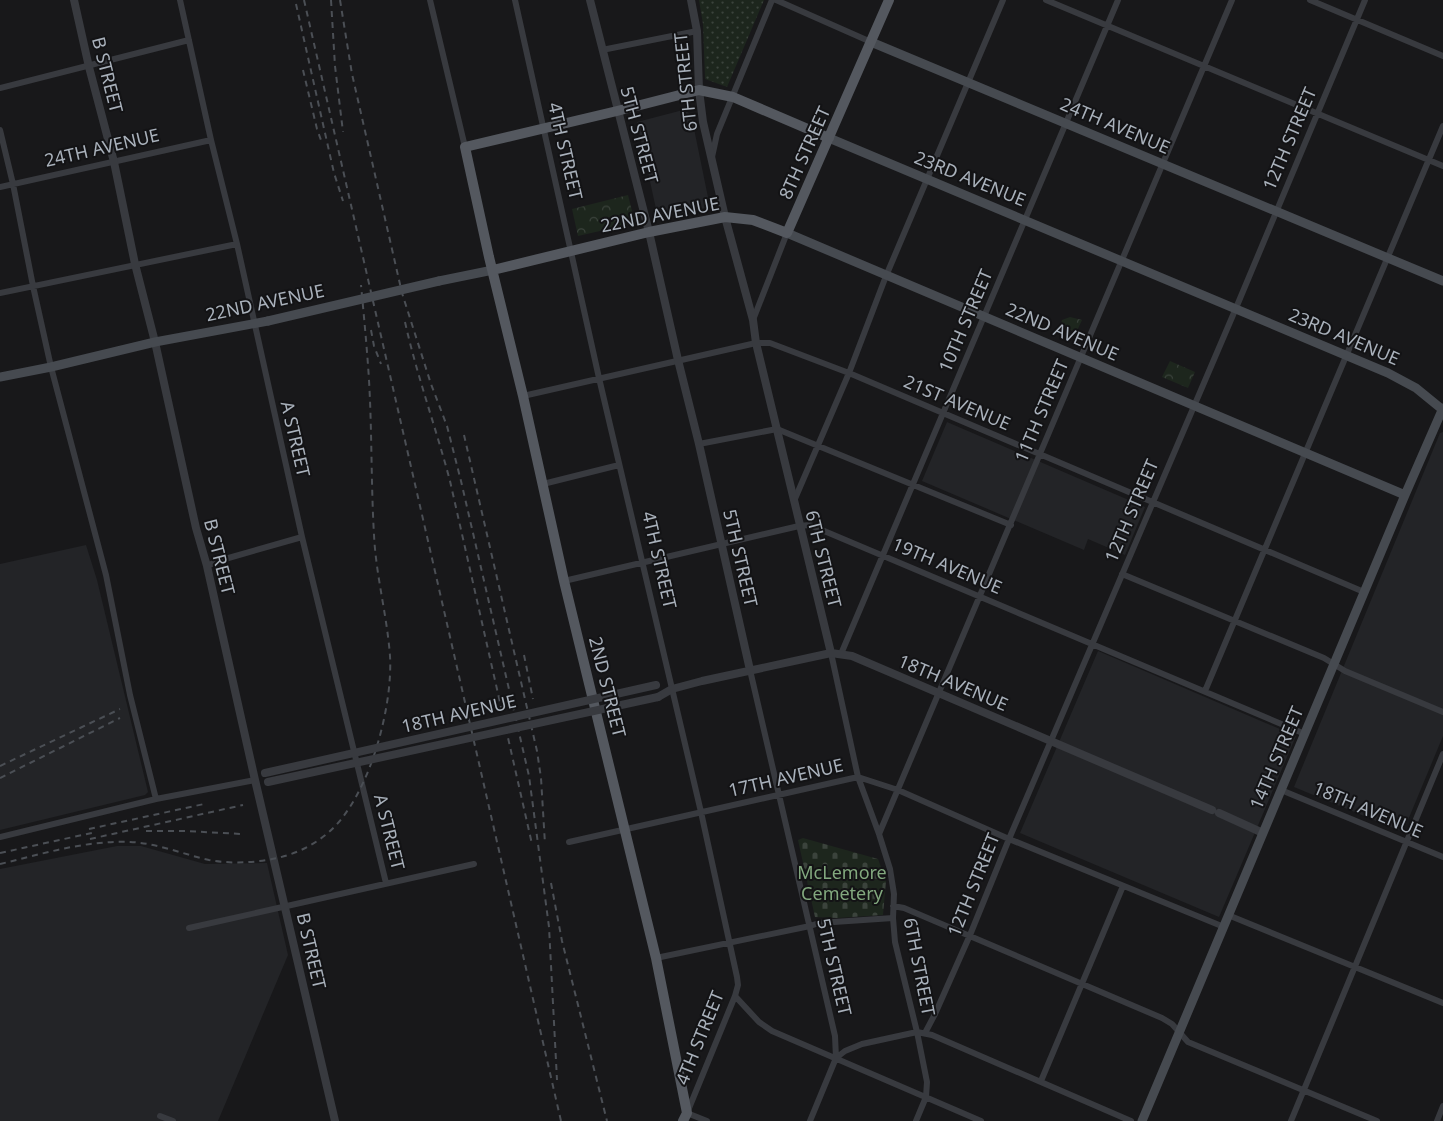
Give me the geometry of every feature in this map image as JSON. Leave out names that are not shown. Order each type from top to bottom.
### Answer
[{"type":"main road","name":"8TH STREET","points":[[787,233],[889,0]]},
{"type":"main road","name":"24TH AVENUE","points":[[871,42],[1443,281]]},
{"type":"main road","name":"23RD AVENUE","points":[[465,146],[699,90],[734,97],[1347,356],[1405,382],[1443,409]]},
{"type":"main road","name":"2ND STREET","points":[[465,146],[524,396],[564,580],[656,958],[685,1117]]},
{"type":"main road","name":"22ND AVENUE","points":[[0,377],[155,342],[268,321],[493,270],[649,232],[725,217],[752,220],[787,233],[1405,495]]},
{"type":"main road","name":"14TH STREET","points":[[1142,1121],[1405,495],[1439,424],[1443,409]]},
{"type":"street","name":"B STREET","points":[[74,0],[88,67],[114,162],[135,264],[155,342],[196,528],[207,566],[335,1121]]},
{"type":"street","name":"A STREET","points":[[180,0],[302,536],[386,883]]},
{"type":"street","points":[[430,0],[465,146]]},
{"type":"street","name":"4TH STREET","points":[[514,0],[619,465],[701,812],[738,986],[685,1117]]},
{"type":"street","name":"5TH STREET","points":[[590,0],[649,232],[835,1036],[836,1058],[810,1121]]},
{"type":"street","name":"6TH STREET","points":[[691,0],[697,31],[699,90],[703,122],[725,217],[753,320],[756,343],[831,653],[858,777],[879,834],[892,880],[895,942],[927,1082],[926,1097],[916,1121]]},
{"type":"street","points":[[712,158],[717,134],[734,97],[772,0]]},
{"type":"street","name":"24TH AVENUE","points":[[776,0],[871,42]]},
{"type":"street","points":[[794,501],[849,373],[886,276],[1003,0]]},
{"type":"street","points":[[1046,0],[1443,166]]},
{"type":"street","name":"10TH STREET","points":[[841,654],[1118,0]]},
{"type":"street","name":"11TH STREET","points":[[879,834],[1232,0]]},
{"type":"street","points":[[1310,0],[1443,56]]},
{"type":"street","name":"12TH STREET","points":[[925,1033],[970,935],[1365,0]]},
{"type":"street","points":[[602,50],[697,31]]},
{"type":"street","points":[[0,88],[189,40]]},
{"type":"street","points":[[1204,691],[1389,258],[1443,126]]},
{"type":"street","points":[[0,130],[51,367],[106,575],[130,695],[156,799]]},
{"type":"street","name":"24TH AVENUE","points":[[0,187],[211,140]]},
{"type":"street","name":"8TH STREET","points":[[753,320],[787,233]]},
{"type":"street","points":[[0,293],[237,244]]},
{"type":"street","name":"21ST AVENUE","points":[[524,396],[756,343],[770,344],[849,373],[1364,592]]},
{"type":"street","points":[[699,444],[777,429],[818,444],[1010,526]]},
{"type":"street","points":[[543,484],[619,465]]},
{"type":"street","name":"19TH AVENUE","points":[[564,580],[810,525],[1305,734]]},
{"type":"street","points":[[207,566],[302,536]]},
{"type":"street","points":[[1122,574],[1324,658],[1345,671],[1443,712]]},
{"type":"street","name":"18TH AVENUE","points":[[0,836],[156,799],[255,780],[268,782],[658,697],[672,689],[831,653],[852,656],[1263,833]]},
{"type":"street","name":"18TH AVENUE","points":[[255,780],[265,772],[656,686],[672,689]]},
{"type":"street","points":[[1291,1121],[1443,754]]},
{"type":"street","name":"17TH AVENUE","points":[[569,842],[858,777],[898,790],[1009,839],[1224,927]]},
{"type":"street","name":"18TH AVENUE","points":[[1281,790],[1443,857]]},
{"type":"street","points":[[189,928],[474,864]]},
{"type":"street","points":[[1040,1082],[1123,886]]},
{"type":"street","points":[[893,906],[904,908],[970,935],[1162,1018],[1172,1024],[1188,1042],[1377,1121]]},
{"type":"street","points":[[1228,915],[1443,1003]]},
{"type":"street","points":[[656,958],[810,926],[819,922],[893,918]]},
{"type":"street","points":[[735,996],[759,1022],[772,1032],[981,1121]]},
{"type":"street","points":[[836,1058],[845,1051],[858,1046],[917,1032],[925,1033],[1131,1121]]},
{"type":"street","points":[[1437,1121],[1443,1106]]},
{"type":"street","points":[[160,1116],[173,1121]]},
{"type":"street","points":[[685,1117],[707,1121]]},
{"type":"shaded area","points":[[683,110],[691,114],[710,207],[658,218],[637,122]]},
{"type":"shaded area","points":[[947,422],[1145,507],[1125,555],[1088,539],[1084,550],[922,481]]},
{"type":"shaded area","points":[[1443,432],[1443,736],[1403,832],[1294,787],[1440,433]]},
{"type":"shaded area","points":[[86,545],[97,580],[148,792],[145,795],[0,830],[0,564]]},
{"type":"shaded area","points":[[1098,651],[1296,736],[1219,917],[1020,833]]},
{"type":"shaded area","points":[[117,846],[141,846],[205,864],[267,863],[288,955],[218,1121],[0,1121],[0,869]]},
{"type":"green space","points":[[699,0],[764,0],[727,87],[705,79],[703,24]]},
{"type":"green space","points":[[628,195],[635,223],[578,236],[572,209]]},
{"type":"green space","points":[[1070,317],[1082,320],[1076,333],[1061,324],[1062,320]]},
{"type":"green space","points":[[1170,361],[1195,372],[1188,388],[1162,377]]},
{"type":"green space","name":"McLemore Cemetery","points":[[803,838],[878,859],[886,881],[883,915],[837,918],[815,917],[798,840]]},
{"type":"railway","points":[[304,0],[561,1121]]},
{"type":"railway","points":[[331,0],[335,66],[343,132]]},
{"type":"railway","points":[[340,0],[352,74],[402,293],[431,384],[447,426],[529,776],[549,927],[557,1080]]},
{"type":"railway","points":[[296,4],[334,173],[343,201]]},
{"type":"railway","points":[[303,70],[322,143]]},
{"type":"railway","points":[[0,864],[81,845],[114,842],[150,844],[199,858],[217,861],[252,862],[269,860],[298,851],[323,837],[343,817],[356,797],[367,775],[376,750],[383,725],[390,677],[389,641],[374,535],[369,380],[361,285]]},
{"type":"railway","points":[[405,322],[450,481],[532,844]]},
{"type":"railway","points":[[371,330],[374,346],[381,364]]},
{"type":"railway","points":[[464,435],[537,751],[541,778],[545,844]]},
{"type":"railway","points":[[524,655],[533,699]]},
{"type":"railway","points":[[0,766],[120,709]]},
{"type":"railway","points":[[0,778],[120,718]]},
{"type":"railway","points":[[89,829],[204,804]]},
{"type":"railway","points":[[90,839],[243,805]]},
{"type":"railway","points":[[146,831],[241,834]]},
{"type":"railway","points":[[0,853],[96,832]]},
{"type":"railway","points":[[551,883],[562,941],[607,1121]]}]
